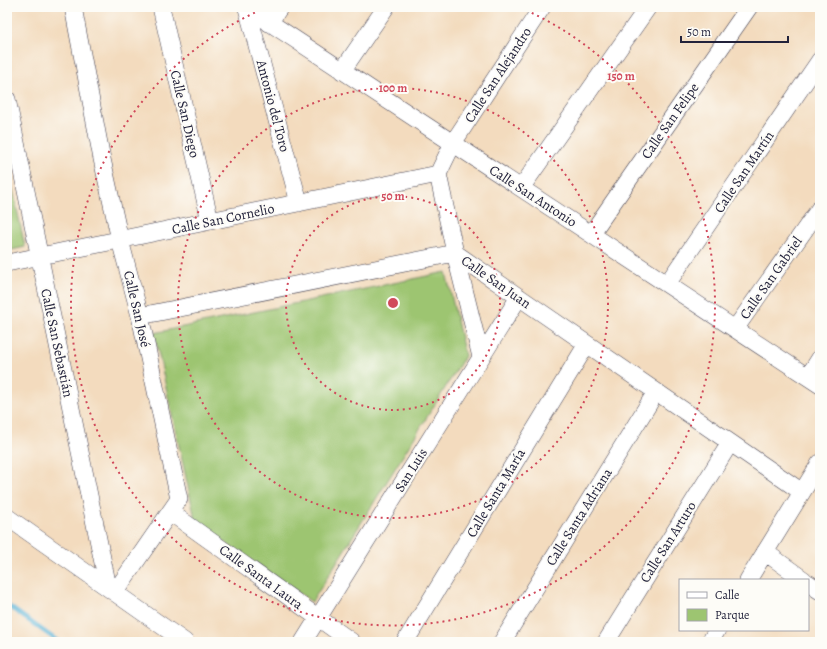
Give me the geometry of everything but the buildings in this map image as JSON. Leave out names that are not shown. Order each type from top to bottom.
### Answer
[{"type":"street","name":"Calle San José","points":[[73,7],[102,160],[120,240],[140,316],[179,499],[112,590]]},
{"type":"street","name":"Calle San Diego","points":[[161,7],[210,221]]},
{"type":"street","points":[[269,23],[280,7]]},
{"type":"street","points":[[342,71],[386,7]]},
{"type":"street","name":"Calle San Alejandro","points":[[438,174],[453,144],[542,7]]},
{"type":"street","points":[[521,188],[648,7]]},
{"type":"street","name":"Calle San Felipe","points":[[591,234],[749,7]]},
{"type":"street","name":"Calle San Antonio","points":[[246,8],[814,381]]},
{"type":"street","name":"Antonio del Toro","points":[[246,8],[299,203]]},
{"type":"street","name":"Calle San Martín","points":[[667,284],[820,60]]},
{"type":"street","name":"Calle San Sebastián","points":[[7,99],[39,256],[112,590]]},
{"type":"street","name":"Calle San Cornelio","points":[[7,263],[438,174]]},
{"type":"street","points":[[438,174],[455,253],[481,357]]},
{"type":"street","name":"Calle San Gabriel","points":[[735,329],[820,208]]},
{"type":"street","name":"Calle San Juan","points":[[140,316],[455,253],[802,492]]},
{"type":"street","name":"San Luis","points":[[303,642],[519,297]]},
{"type":"street","name":"Calle Santa María","points":[[405,642],[587,344]]},
{"type":"street","points":[[814,381],[820,358]]},
{"type":"street","name":"Calle Santa Adriana","points":[[502,642],[656,392]]},
{"type":"street","name":"Calle San Arturo","points":[[606,642],[730,443]]},
{"type":"street","points":[[749,579],[820,463]]},
{"type":"street","name":"Calle Santa Laura","points":[[170,512],[352,642]]},
{"type":"street","points":[[7,517],[185,642]]},
{"type":"street","points":[[765,552],[803,579]]},
{"type":"street","points":[[809,584],[820,591]]},
{"type":"street","points":[[710,642],[716,631]]},
{"type":"green space","points":[[7,162],[25,247],[7,251]]},
{"type":"green space","points":[[446,272],[465,356],[312,602],[196,523],[154,333]]},
{"type":"waterway","points":[[7,605],[59,642]]}]
